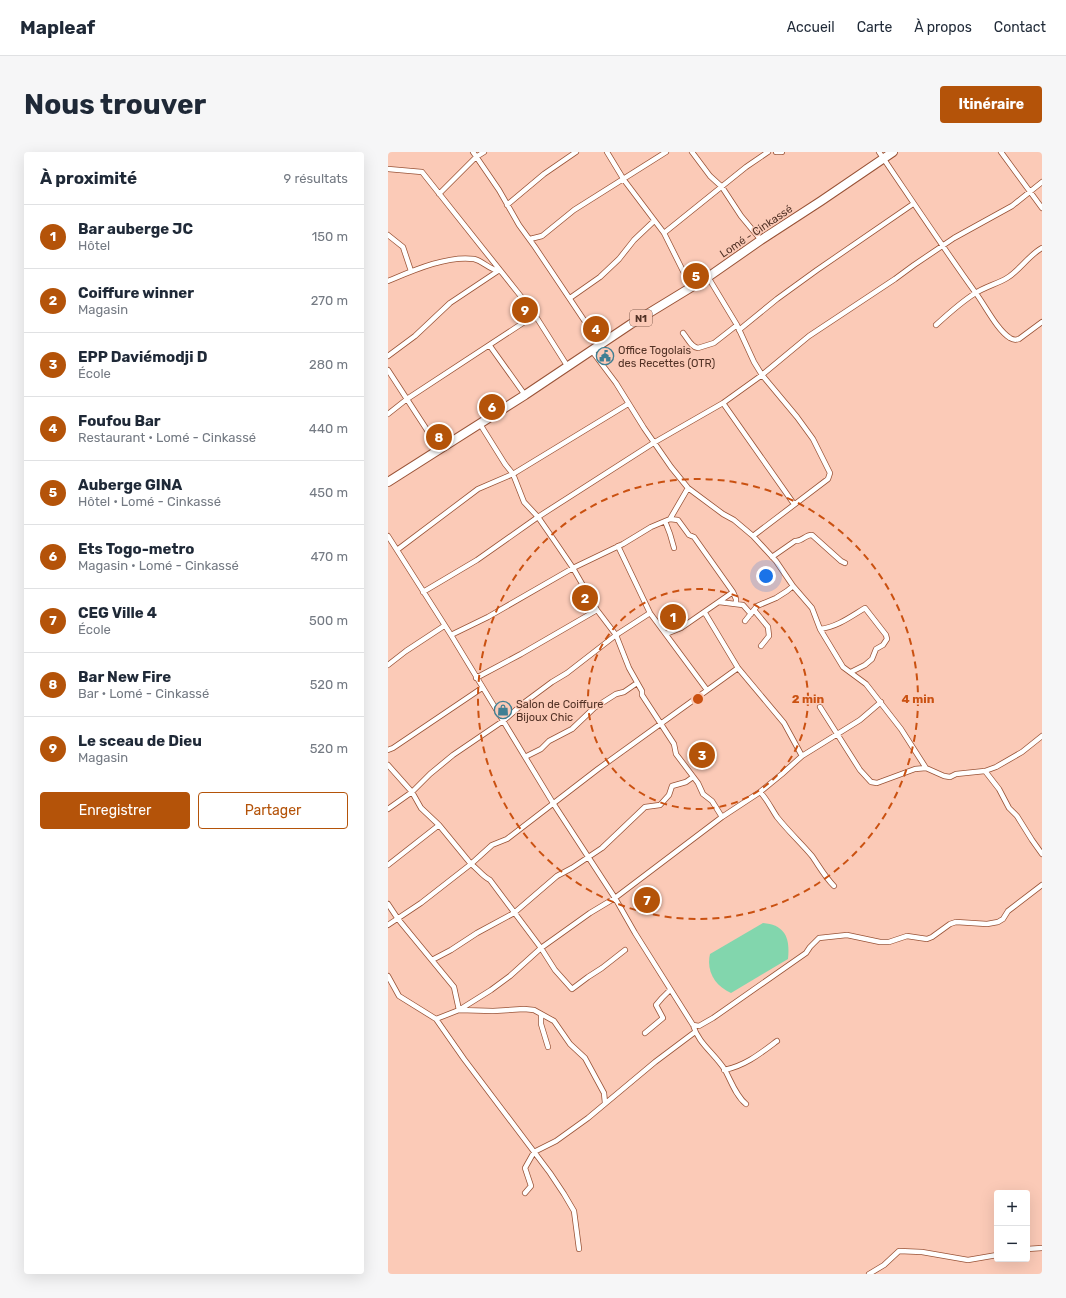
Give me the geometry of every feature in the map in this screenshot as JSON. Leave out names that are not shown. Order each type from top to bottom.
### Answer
[{"type":"highway","name":"Lomé - Cinkassé","points":[[388,482],[708,277],[881,156],[893,152]]},
{"type":"street","points":[[440,194],[474,154],[484,152]]},
{"type":"street","points":[[507,205],[544,174],[576,152]]},
{"type":"street","points":[[607,152],[624,180],[664,233],[692,287]]},
{"type":"street","points":[[530,239],[542,236],[574,210],[624,180],[666,152]]},
{"type":"street","points":[[692,152],[710,176],[722,187],[741,216],[761,240]]},
{"type":"street","points":[[664,233],[746,167],[768,152]]},
{"type":"street","points":[[776,152],[782,152]]},
{"type":"street","points":[[1001,152],[1042,208]]},
{"type":"street","points":[[474,154],[499,190],[518,226],[530,239],[592,332],[609,340]]},
{"type":"street","points":[[881,156],[989,313],[1011,339],[1019,339],[1042,322]]},
{"type":"street","points":[[388,169],[422,172],[535,315],[568,367]]},
{"type":"street","points":[[423,592],[478,560],[538,517],[654,442],[723,402],[762,375],[810,336],[890,283],[942,246],[1012,206],[1042,182]]},
{"type":"street","points":[[683,333],[691,345],[696,348],[714,343],[738,328],[817,270],[913,204]]},
{"type":"street","points":[[570,298],[600,277],[619,259],[634,240],[654,221]]},
{"type":"street","points":[[388,235],[403,247],[411,271]]},
{"type":"street","points":[[936,325],[958,305],[976,293],[1007,278],[1042,248]]},
{"type":"street","points":[[388,281],[434,263],[466,258],[480,260],[490,268],[499,271]]},
{"type":"street","points":[[388,356],[415,336],[450,302],[499,271]]},
{"type":"street","points":[[708,277],[738,328],[754,362],[762,375],[797,417],[812,439],[830,473],[828,479],[753,536]]},
{"type":"street","points":[[388,414],[408,399],[535,315]]},
{"type":"street","points":[[490,346],[525,395]]},
{"type":"street","points":[[592,351],[616,383],[628,404],[654,442],[688,488],[723,514],[734,520],[753,536],[772,557],[793,586],[812,608],[820,628],[843,667],[866,684],[881,702],[901,729],[926,768]]},
{"type":"street","points":[[388,370],[440,448]]},
{"type":"street","points":[[723,402],[794,504]]},
{"type":"street","points":[[397,550],[478,489],[513,474],[628,404]]},
{"type":"street","points":[[480,424],[513,474],[524,502],[538,517],[573,568],[597,610],[616,635],[629,668],[642,691],[642,695],[674,744],[676,754],[693,777],[703,794],[712,801],[722,817]]},
{"type":"street","points":[[670,519],[688,488]]},
{"type":"street","points":[[450,635],[488,617],[573,568],[618,546],[651,527],[670,519],[678,520],[689,535],[694,537],[733,592],[736,599],[736,604]]},
{"type":"street","points":[[665,521],[674,548]]},
{"type":"street","points":[[772,557],[795,541],[798,541],[810,534],[845,563]]},
{"type":"street","points":[[388,536],[553,803],[615,898],[635,933],[662,974],[670,990],[693,1024],[695,1032],[713,1054],[741,1100],[746,1104]]},
{"type":"street","points":[[618,546],[650,613],[707,690]]},
{"type":"street","points":[[745,621],[757,606],[788,591],[793,586]]},
{"type":"street","points":[[666,634],[681,628],[733,592]]},
{"type":"street","points":[[719,602],[743,605],[753,612],[768,627],[769,636],[761,646]]},
{"type":"street","points":[[820,628],[830,628],[865,608],[886,635],[887,639],[883,645],[876,649],[872,659],[865,665],[851,672]]},
{"type":"street","points":[[476,678],[597,610]]},
{"type":"street","points":[[705,612],[738,668],[784,723],[802,756]]},
{"type":"street","points":[[388,809],[412,792],[430,774],[453,755],[503,721],[525,702],[567,673],[616,635],[650,613]]},
{"type":"street","points":[[388,665],[406,651],[444,626]]},
{"type":"street","points":[[388,925],[471,864],[492,845],[507,839],[661,723],[738,668]]},
{"type":"street","points":[[525,758],[541,749],[550,741],[572,729],[594,708],[616,694],[624,692],[637,683]]},
{"type":"street","points":[[388,750],[482,688]]},
{"type":"street","points":[[436,1020],[459,1010],[510,976],[542,948],[590,913],[615,898],[722,817],[760,792],[802,756],[860,720],[881,702]]},
{"type":"street","points":[[820,707],[860,770],[871,782],[877,784],[915,769],[926,768],[950,777],[956,774],[985,771],[996,767],[1022,752],[1042,736]]},
{"type":"street","points":[[388,765],[412,792],[421,808],[440,824],[449,838],[484,878],[490,880],[542,948],[554,970],[572,989],[625,950]]},
{"type":"street","points":[[985,771],[999,789],[1009,808],[1017,816],[1042,854]]},
{"type":"street","points":[[432,960],[514,913],[557,876],[602,848],[645,807],[660,805],[669,795],[672,786],[686,782],[693,777]]},
{"type":"street","points":[[760,792],[777,817],[801,843],[834,886]]},
{"type":"street","points":[[388,865],[440,824]]},
{"type":"street","points":[[693,1024],[699,1026],[713,1018],[806,953],[819,938],[847,935],[880,942],[889,942],[907,936],[927,939],[950,924],[956,922],[993,924],[1003,919],[1008,911],[1042,885]]},
{"type":"street","points":[[388,904],[398,919],[454,987],[459,1010]]},
{"type":"street","points":[[388,976],[399,996],[436,1020],[550,1173],[574,1212],[580,1249]]},
{"type":"street","points":[[646,1033],[663,1018],[656,1005],[670,990]]},
{"type":"street","points":[[459,1010],[534,1010],[554,1021],[570,1044],[585,1058],[604,1093],[605,1103]]},
{"type":"street","points":[[541,1014],[542,1028],[548,1047]]},
{"type":"street","points":[[525,1193],[531,1186],[525,1168],[534,1152],[556,1140],[588,1118],[695,1032]]},
{"type":"street","points":[[724,1070],[735,1068],[750,1060],[777,1041]]},
{"type":"street","points":[[1030,1249],[1042,1248]]},
{"type":"street","points":[[869,1274],[884,1265],[899,1251],[922,1252],[968,1260],[994,1256]]},
{"type":"green space","points":[[763,923],[771,924],[777,927],[785,934],[788,945],[788,959],[731,993],[725,990],[713,977],[709,966],[710,954]]},
{"type":"place","name":"Auberge GINA","points":[[696,276]]},
{"type":"place","name":"Le sceau de Dieu","points":[[525,310]]},
{"type":"place","name":"Foufou Bar","points":[[596,329]]},
{"type":"place","name":"Office Togolais des Recettes (OTR)","points":[[605,356]]},
{"type":"place","name":"Ets Togo-metro","points":[[492,407]]},
{"type":"place","name":"Bar New Fire","points":[[439,437]]},
{"type":"place","name":"Coiffure winner","points":[[585,598]]},
{"type":"place","name":"Bar auberge JC","points":[[673,617]]},
{"type":"place","name":"Salon de Coiffure Bijoux Chic","points":[[503,710]]},
{"type":"place","name":"EPP Daviémodji D","points":[[702,755]]},
{"type":"place","name":"CEG Ville 4","points":[[647,900]]}]
